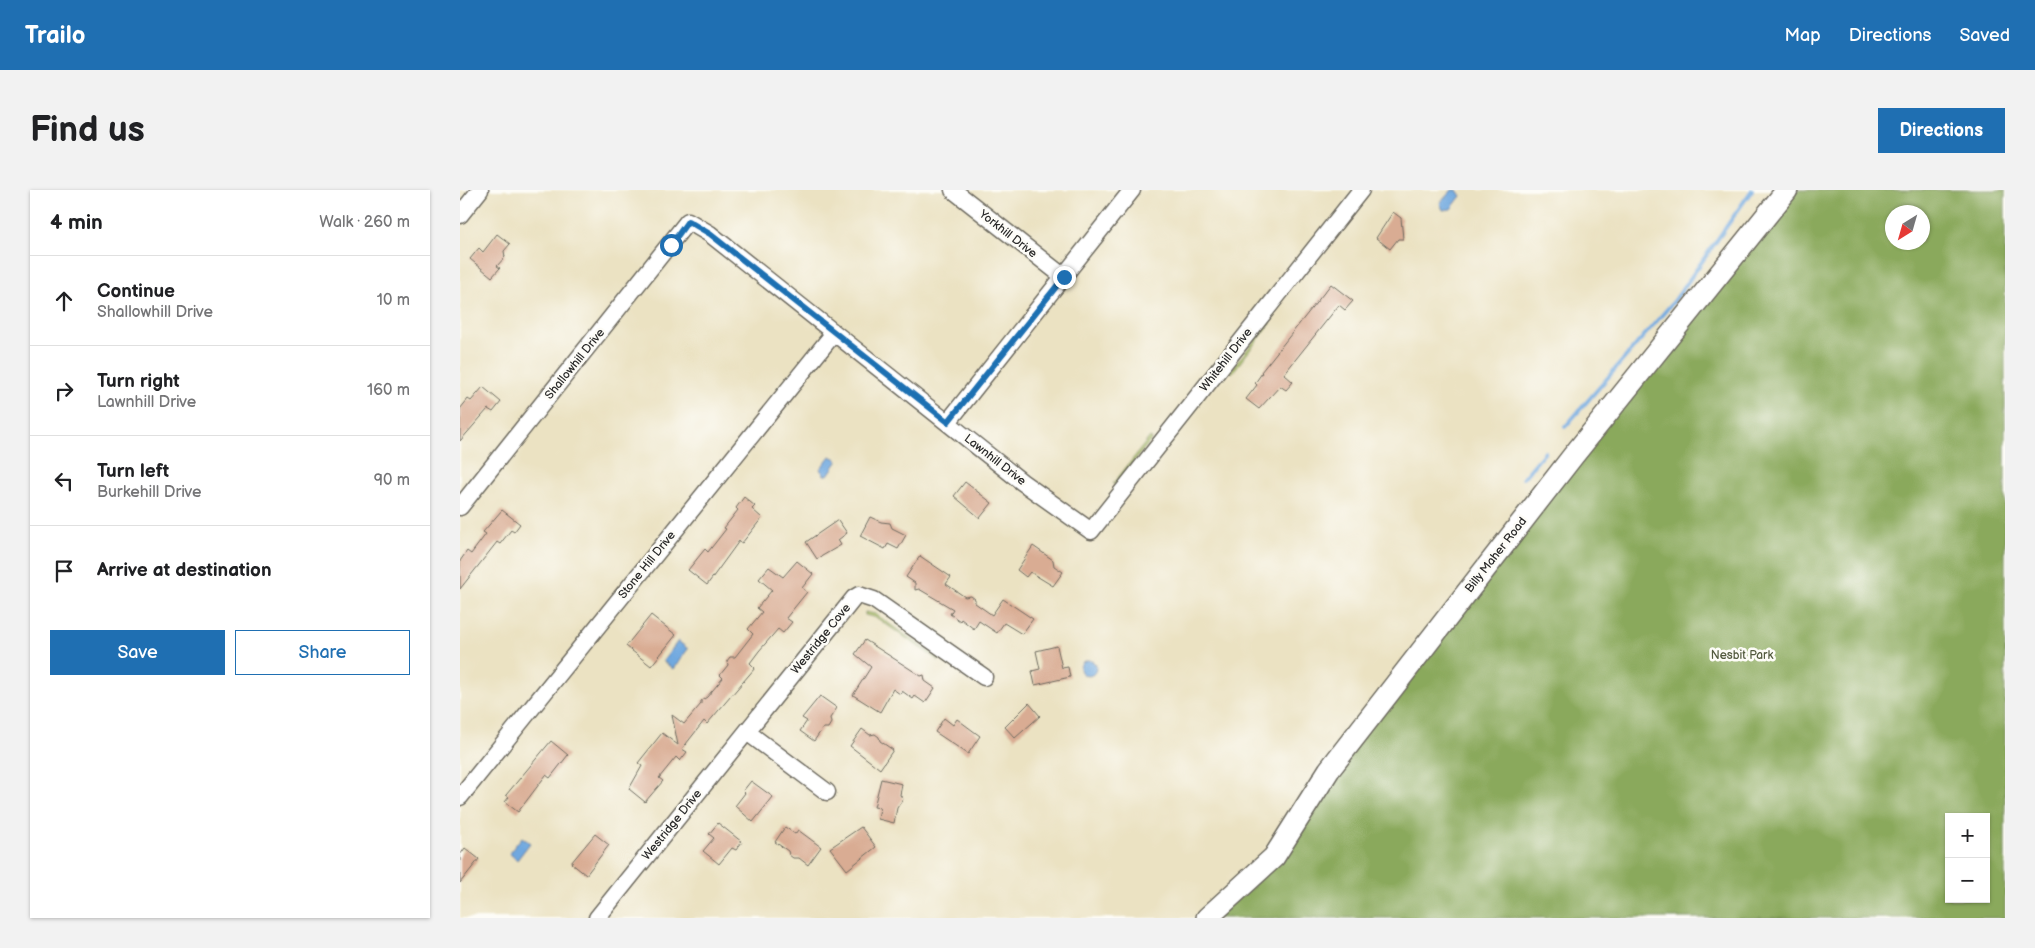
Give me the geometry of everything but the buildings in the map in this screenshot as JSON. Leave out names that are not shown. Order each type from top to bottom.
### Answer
[{"type":"main road","name":"Billy Maher Road","points":[[1206,918],[1274,857],[1328,770],[1573,456],[1787,190]]},
{"type":"street","points":[[460,215],[480,190]]},
{"type":"street","name":"Yorkhill Drive","points":[[953,190],[1064,277]]},
{"type":"street","points":[[948,422],[1132,190]]},
{"type":"street","name":"Whitehill Drive","points":[[1091,531],[1361,190]]},
{"type":"street","name":"Lawnhill Drive","points":[[688,221],[710,234],[1022,482],[1091,531]]},
{"type":"street","name":"Shallowhill Drive","points":[[460,507],[688,221]]},
{"type":"street","name":"Stone Hill Drive","points":[[460,798],[834,333]]},
{"type":"street","name":"Westridge Cove","points":[[747,732],[849,603],[859,595],[874,600],[984,677]]},
{"type":"street","points":[[747,732],[827,792]]},
{"type":"street","name":"Westridge Drive","points":[[597,918],[747,732]]},
{"type":"green space","name":"Nesbit Park","points":[[1785,190],[2005,190],[2005,918],[1203,918],[1265,867],[1350,751]]},
{"type":"green space","points":[[1269,322],[1271,323],[1232,373],[1230,371]]},
{"type":"green space","points":[[1150,437],[1152,439],[1115,485],[1113,484]]},
{"type":"green space","points":[[865,612],[875,614],[940,659],[939,661],[877,618],[865,615]]},
{"type":"water","points":[[1452,190],[1457,190],[1461,196],[1451,209],[1443,210],[1440,203]]},
{"type":"water","points":[[830,456],[837,459],[837,462],[828,475],[824,475],[820,469]]},
{"type":"water","points":[[678,641],[688,649],[673,669],[663,661]]},
{"type":"water","points":[[1088,660],[1094,662],[1096,668],[1094,674],[1088,676],[1082,674],[1080,668],[1082,662]]},
{"type":"water","points":[[522,837],[530,843],[517,860],[509,853]]},
{"type":"waterway","points":[[1565,427],[1675,300],[1752,190]]},
{"type":"waterway","points":[[1523,478],[1545,452]]},
{"type":"route","points":[[671,245],[688,221],[710,234],[948,422],[1064,277]]}]
